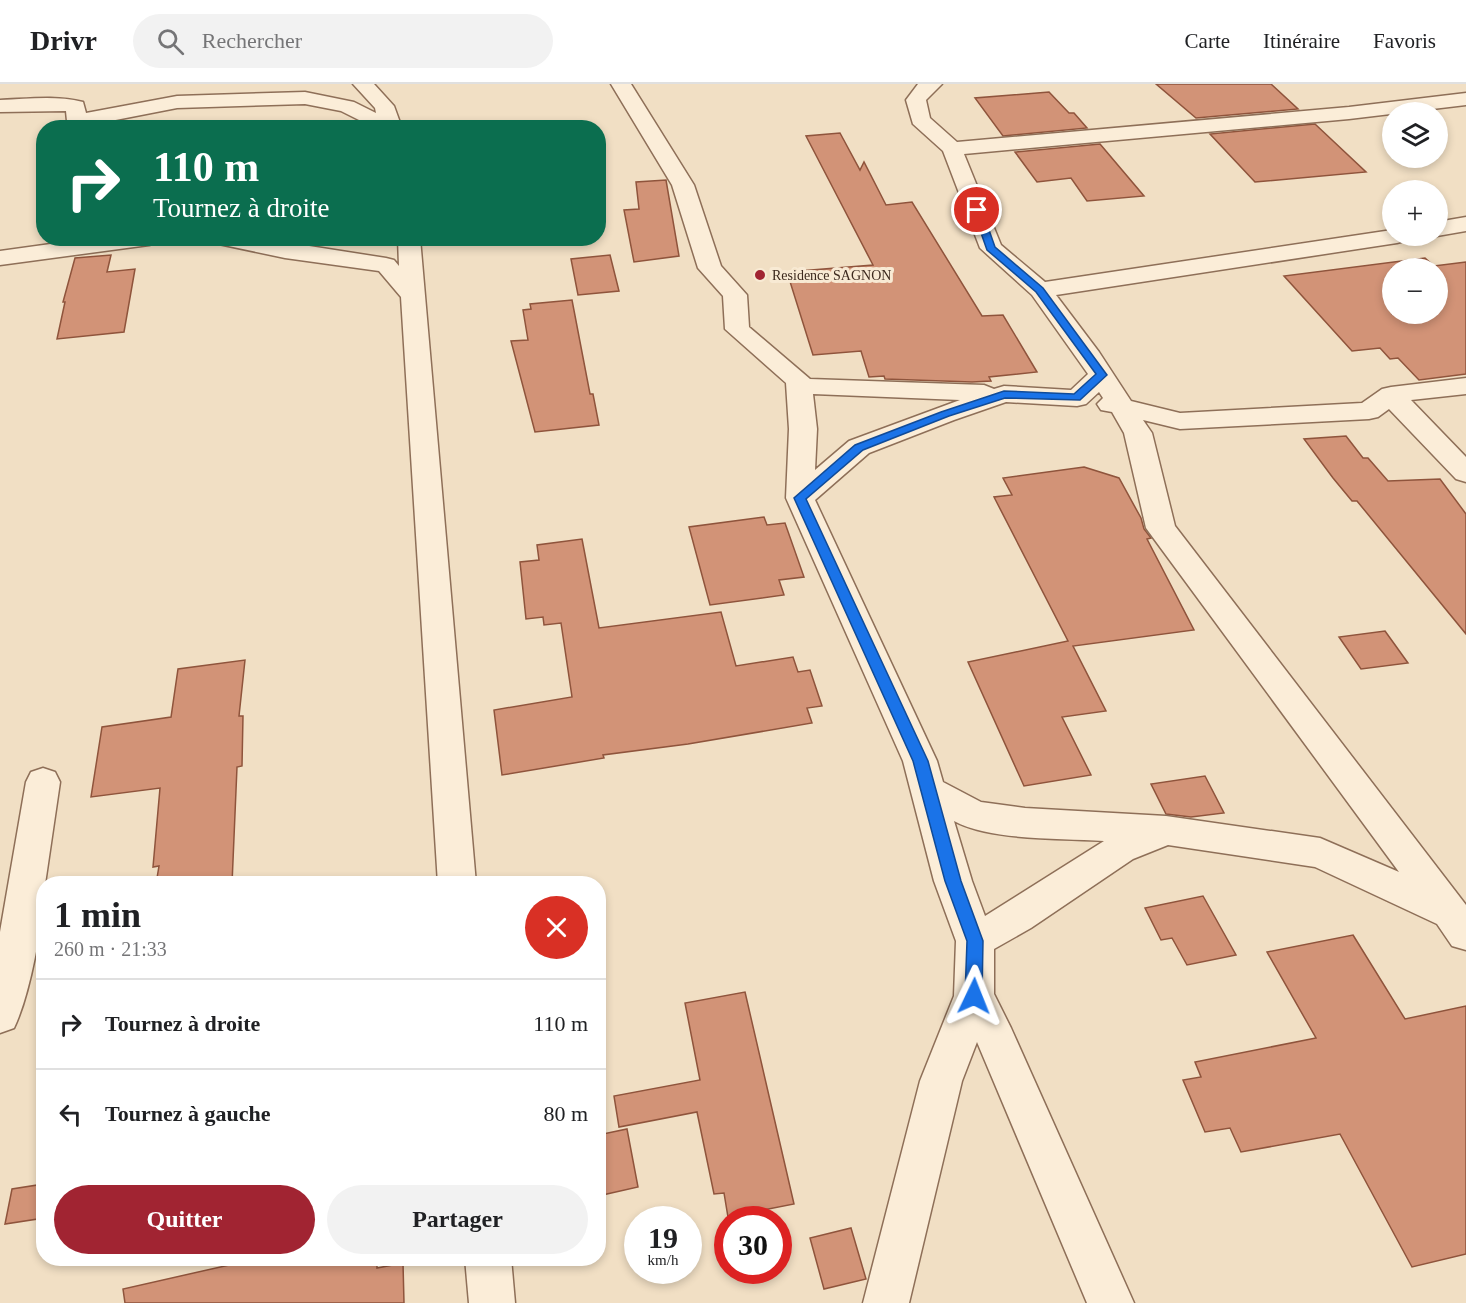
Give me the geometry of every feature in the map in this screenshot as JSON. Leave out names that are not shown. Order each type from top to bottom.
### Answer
[{"type":"street","points":[[363,84],[384,106],[389,120]]},
{"type":"street","points":[[621,84],[683,185],[710,268],[735,295],[736,329],[799,381],[803,429],[800,498],[921,761],[953,881],[975,941],[974,996],[941,1081],[886,1303]]},
{"type":"street","points":[[932,84],[910,92],[920,120],[952,149],[991,248],[1040,290],[1102,375],[1138,433],[1161,528],[1459,924]]},
{"type":"street","points":[[97,120],[177,102],[305,98],[347,106],[377,120]]},
{"type":"street","points":[[952,149],[1349,113],[1466,99]]},
{"type":"street","points":[[0,106],[52,104],[76,106],[78,120]]},
{"type":"street","points":[[1448,227],[1466,224]]},
{"type":"street","points":[[1040,290],[1382,238]]},
{"type":"street","points":[[0,258],[89,246]]},
{"type":"street","points":[[264,246],[386,265],[413,296]]},
{"type":"street","points":[[410,246],[456,876]]},
{"type":"street","points":[[1077,398],[1102,375]]},
{"type":"street","points":[[800,386],[1077,398],[1180,421],[1369,411],[1391,395],[1466,386]]},
{"type":"street","points":[[800,498],[859,447],[1004,394]]},
{"type":"street","points":[[1391,395],[1466,473]]},
{"type":"street","points":[[0,1015],[18,939],[43,782]]},
{"type":"street","points":[[928,790],[975,815],[1025,822],[1166,830],[1320,853],[1459,924]]},
{"type":"street","points":[[975,941],[1018,917],[1120,849],[1166,830]]},
{"type":"street","points":[[974,996],[996,1038],[1111,1303]]},
{"type":"street","points":[[489,1266],[492,1303]]},
{"type":"building","points":[[1156,84],[1271,84],[1298,109],[1196,118]]},
{"type":"building","points":[[1049,92],[1069,113],[1074,113],[1087,128],[1003,136],[975,98]]},
{"type":"building","points":[[1315,124],[1366,172],[1255,182],[1210,134]]},
{"type":"building","points":[[840,133],[860,170],[864,162],[886,205],[912,202],[982,316],[1003,315],[1037,372],[989,377],[991,381],[972,382],[885,379],[884,376],[869,377],[861,351],[813,355],[787,272],[873,265],[806,136]]},
{"type":"building","points":[[1100,144],[1144,196],[1087,201],[1071,178],[1037,182],[1015,152]]},
{"type":"building","points":[[666,180],[679,256],[634,262],[624,210],[639,209],[636,182]]},
{"type":"building","points":[[111,255],[107,272],[135,269],[124,332],[57,339],[65,302],[63,302],[75,258]]},
{"type":"building","points":[[610,255],[619,291],[578,295],[571,259]]},
{"type":"building","points":[[1466,262],[1466,374],[1419,380],[1398,358],[1390,359],[1380,348],[1352,351],[1284,276],[1382,263],[1382,324],[1448,324],[1448,264]]},
{"type":"building","points":[[572,300],[590,394],[593,394],[599,425],[535,432],[511,341],[528,340],[523,310],[531,309],[530,304]]},
{"type":"building","points":[[1346,436],[1363,458],[1368,458],[1388,481],[1440,479],[1466,514],[1466,634],[1357,501],[1352,501],[1304,439]]},
{"type":"building","points":[[1084,467],[1119,478],[1141,518],[1144,529],[1151,538],[1147,539],[1194,630],[1073,646],[1106,711],[1062,717],[1091,775],[1024,786],[968,662],[1068,641],[994,497],[1012,495],[1003,478]]},
{"type":"building","points":[[764,517],[767,525],[785,523],[804,577],[779,580],[784,595],[710,605],[689,527]]},
{"type":"building","points":[[582,539],[599,628],[721,612],[736,666],[793,657],[798,672],[810,670],[822,706],[807,708],[812,723],[688,744],[603,755],[604,758],[502,775],[494,710],[572,697],[561,623],[544,625],[543,617],[526,619],[520,562],[539,560],[537,545]]},
{"type":"building","points":[[1385,631],[1408,663],[1361,669],[1339,637]]},
{"type":"building","points":[[245,660],[239,716],[243,716],[242,766],[237,767],[232,876],[157,876],[159,866],[153,867],[160,788],[91,797],[102,727],[171,717],[178,669]]},
{"type":"building","points":[[1205,776],[1224,813],[1191,817],[1166,814],[1151,784]]},
{"type":"building","points":[[1203,896],[1236,955],[1187,965],[1172,938],[1161,940],[1145,908]]},
{"type":"building","points":[[1353,935],[1405,1019],[1466,1006],[1466,1254],[1412,1267],[1340,1134],[1241,1152],[1230,1128],[1205,1132],[1183,1080],[1201,1077],[1195,1062],[1316,1038],[1267,952]]},
{"type":"building","points":[[745,992],[794,1204],[726,1206],[724,1193],[714,1194],[697,1112],[619,1127],[614,1096],[700,1080],[685,1003]]},
{"type":"building","points":[[627,1129],[638,1187],[606,1194],[606,1133]]},
{"type":"building","points":[[36,1185],[36,1219],[5,1224],[12,1189]]},
{"type":"building","points":[[851,1228],[866,1279],[824,1289],[810,1238]]},
{"type":"building","points":[[225,1266],[377,1266],[377,1268],[403,1266],[404,1303],[125,1303],[123,1289]]},
{"type":"place","name":"Residence SAGNON","points":[[760,275]]},
{"type":"route","points":[[974,996],[975,941],[953,881],[921,761],[800,498],[859,447],[1004,394],[1077,398],[1102,375],[1040,290],[991,248],[977,210]]}]
